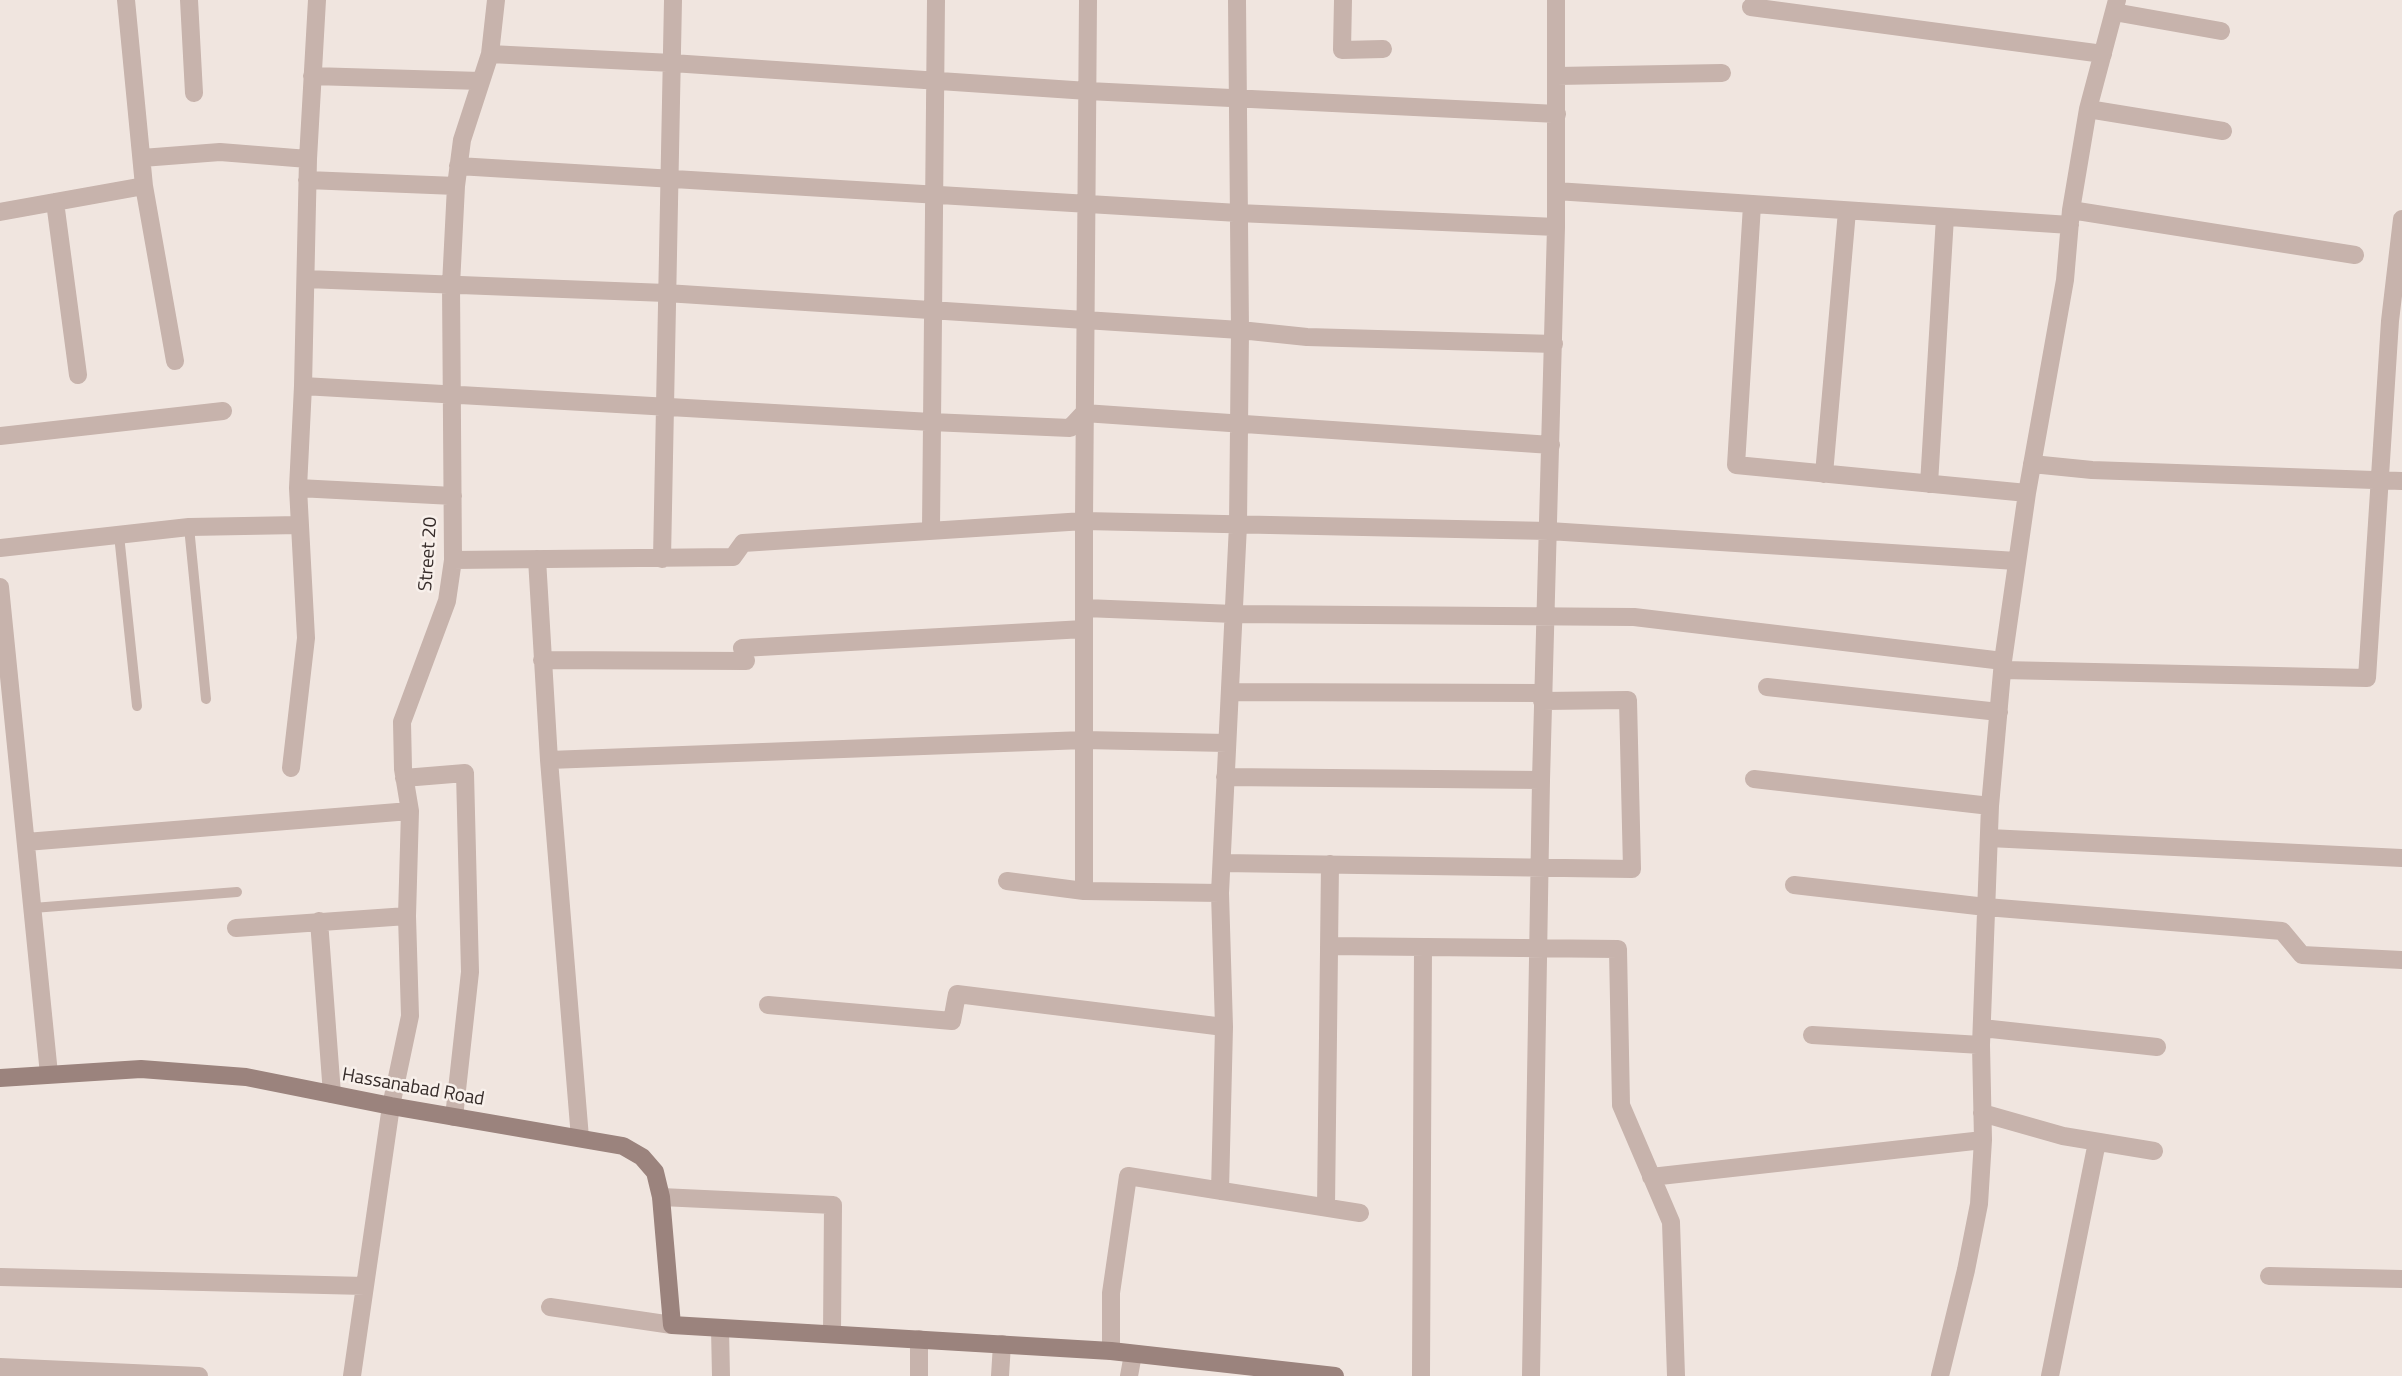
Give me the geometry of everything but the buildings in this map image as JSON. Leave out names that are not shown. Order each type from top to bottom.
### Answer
[{"type":"street","points":[[126,0],[144,186],[174,361]]},
{"type":"street","points":[[189,0],[194,93]]},
{"type":"street","points":[[291,768],[306,638],[298,488],[307,180],[317,0]]},
{"type":"street","name":"Street 20","points":[[352,1376],[391,1106],[410,1016],[407,916],[410,811],[404,778],[402,722],[447,601],[453,560],[451,285],[458,166],[462,140],[490,54],[496,0]]},
{"type":"street","points":[[662,559],[673,0]]},
{"type":"street","points":[[931,529],[936,0]]},
{"type":"street","points":[[1084,891],[1084,413],[1088,0]]},
{"type":"street","points":[[1220,1191],[1224,1027],[1220,893],[1238,525],[1240,423],[1237,0]]},
{"type":"street","points":[[1343,0],[1342,50],[1383,49]]},
{"type":"street","points":[[1531,1376],[1544,615],[1554,344],[1556,0]]},
{"type":"street","points":[[1940,1376],[1979,1204],[1983,1140],[1982,1037],[1990,806],[2003,666],[2016,561],[2065,280],[2071,218],[2088,109],[2115,6],[2221,32]]},
{"type":"street","points":[[1751,7],[2103,54]]},
{"type":"street","points":[[490,54],[672,63],[1088,91],[1557,114]]},
{"type":"street","points":[[1557,76],[1722,73]]},
{"type":"street","points":[[312,76],[481,81]]},
{"type":"street","points":[[2088,109],[2223,131]]},
{"type":"street","points":[[142,158],[220,152],[308,159]]},
{"type":"street","points":[[458,166],[1238,213],[1556,227]]},
{"type":"street","points":[[307,180],[456,186]]},
{"type":"street","points":[[0,212],[144,186]]},
{"type":"street","points":[[1556,191],[1945,217],[2071,218],[2355,255]]},
{"type":"street","points":[[55,202],[78,375]]},
{"type":"street","points":[[1752,205],[1736,465],[2027,493]]},
{"type":"street","points":[[1824,474],[1847,211]]},
{"type":"street","points":[[1928,484],[1945,217]]},
{"type":"street","points":[[1085,608],[1234,614],[1634,617],[2003,666],[2367,678],[2390,321],[2402,219]]},
{"type":"street","points":[[306,279],[666,293],[1240,330],[1307,337],[1554,344]]},
{"type":"street","points":[[303,386],[1070,428],[1084,413]]},
{"type":"street","points":[[0,436],[223,411]]},
{"type":"street","points":[[1084,413],[1551,445]]},
{"type":"street","points":[[2032,464],[2092,470],[2402,481]]},
{"type":"street","points":[[298,488],[453,496]]},
{"type":"street","points":[[453,560],[733,557],[743,543],[1084,521],[1549,531],[2016,561]]},
{"type":"street","points":[[0,548],[189,527],[299,525]]},
{"type":"street","points":[[537,559],[549,760],[580,1138]]},
{"type":"street","points":[[0,587],[49,1074]]},
{"type":"street","points":[[542,660],[747,661],[742,648],[1084,629]]},
{"type":"street","points":[[1767,687],[1999,712]]},
{"type":"street","points":[[1222,863],[1632,869],[1628,700],[1230,692]]},
{"type":"street","points":[[549,760],[1084,740],[1227,743]]},
{"type":"street","points":[[404,778],[465,773],[470,972],[454,1117]]},
{"type":"street","points":[[1225,777],[1541,780]]},
{"type":"street","points":[[1754,779],[1990,806]]},
{"type":"street","points":[[26,842],[410,811]]},
{"type":"street","points":[[1989,838],[2402,858]]},
{"type":"street","points":[[1326,1208],[1330,864]]},
{"type":"street","points":[[1007,881],[1084,891],[1220,893]]},
{"type":"street","points":[[1794,885],[1986,907],[2282,931],[2302,955],[2402,960]]},
{"type":"street","points":[[236,928],[407,916]]},
{"type":"street","points":[[319,921],[332,1094]]},
{"type":"street","points":[[1329,946],[1618,949],[1621,1105],[1671,1222],[1676,1376]]},
{"type":"street","points":[[1421,1376],[1423,947]]},
{"type":"street","points":[[768,1005],[952,1021],[957,995],[1224,1027]]},
{"type":"street","points":[[1812,1035],[1982,1037],[2157,1047]]},
{"type":"street","name":"Hassanabad Road","points":[[0,1078],[154,1070],[246,1077],[391,1106],[623,1146],[642,1157],[655,1172],[661,1197],[672,1325]]},
{"type":"street","points":[[1982,1113],[2063,1136],[2154,1151]]},
{"type":"street","points":[[1651,1177],[1983,1140]]},
{"type":"street","points":[[2050,1376],[2097,1142]]},
{"type":"street","points":[[1111,1351],[1111,1293],[1128,1176],[1360,1213]]},
{"type":"street","points":[[661,1197],[833,1205],[832,1334]]},
{"type":"street","points":[[2269,1276],[2402,1279]]},
{"type":"street","points":[[0,1277],[365,1286]]},
{"type":"street","points":[[550,1307],[672,1325],[1111,1351],[1244,1371],[1335,1376]]},
{"type":"street","points":[[720,1328],[721,1376]]},
{"type":"street","points":[[919,1339],[919,1376]]},
{"type":"street","points":[[1000,1376],[1002,1344]]},
{"type":"street","points":[[1129,1376],[1133,1354]]},
{"type":"street","points":[[0,1367],[199,1376]]},
{"type":"lane","points":[[189,527],[206,699]]},
{"type":"lane","points":[[120,535],[137,706]]},
{"type":"lane","points":[[33,908],[237,892]]}]
